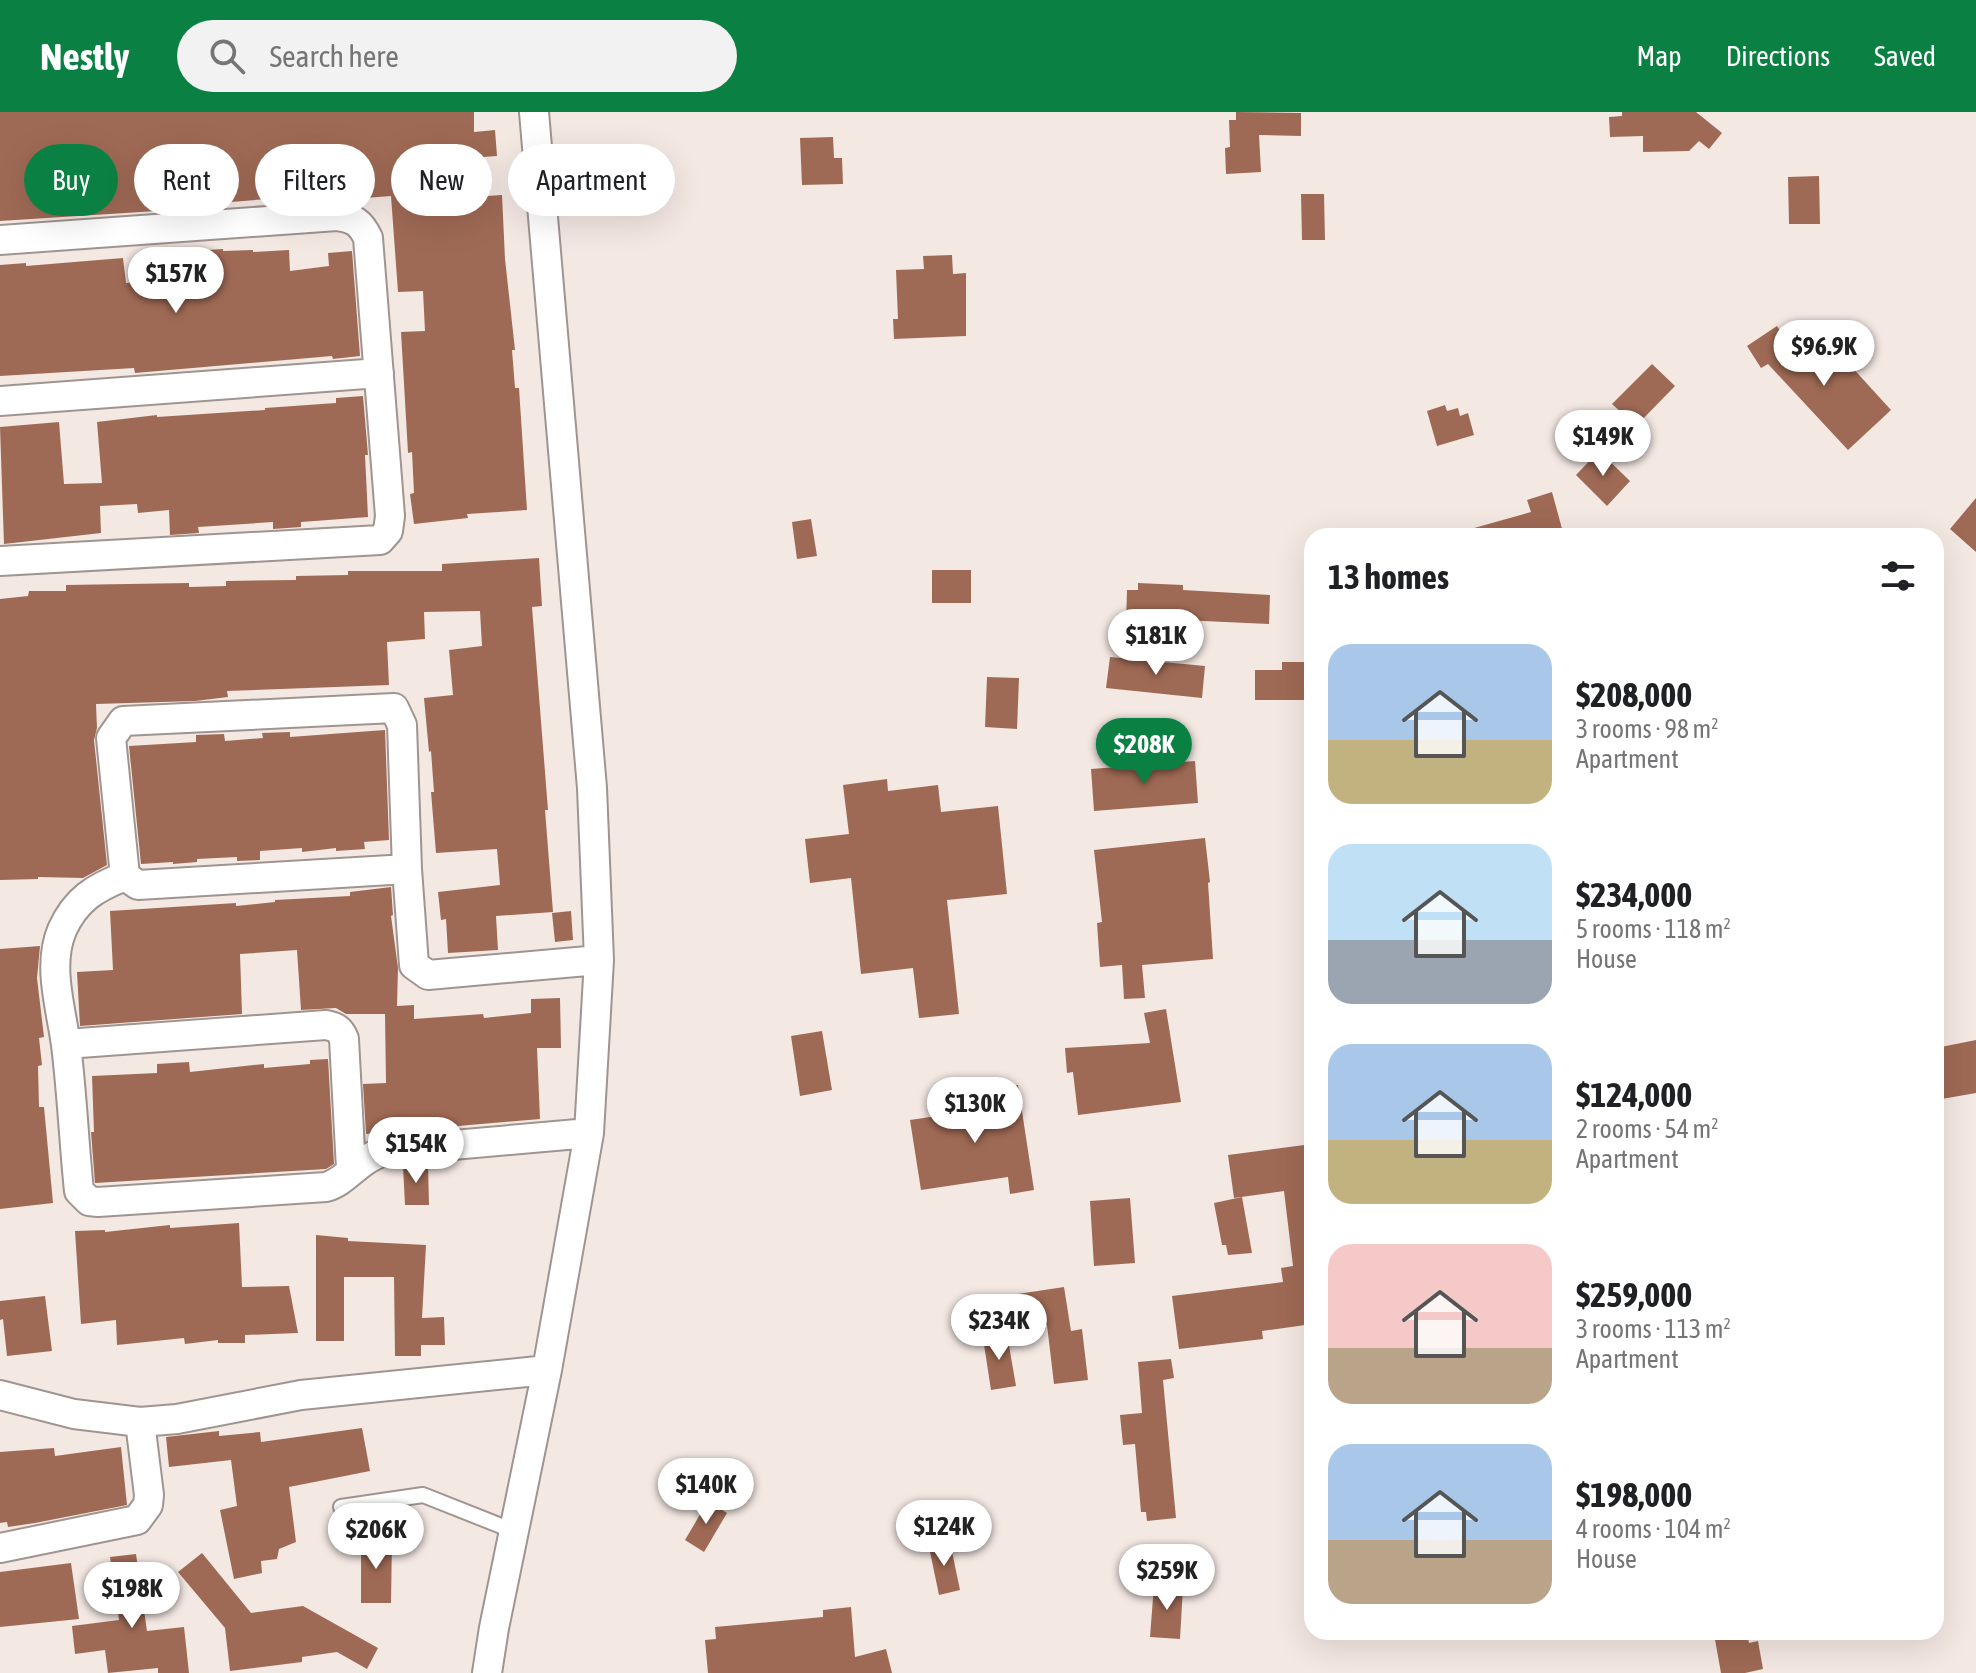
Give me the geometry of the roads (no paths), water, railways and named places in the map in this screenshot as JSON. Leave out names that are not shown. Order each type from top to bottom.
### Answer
[{"type":"street","points":[[487,1673],[547,1370],[589,1133],[599,960],[592,788],[534,112]]},
{"type":"street","points":[[0,240],[337,216],[352,218],[362,225],[368,238],[390,516],[388,531],[380,540],[0,561]]},
{"type":"street","points":[[0,401],[379,373]]},
{"type":"street","points":[[407,869],[138,885],[125,876],[111,738],[123,721],[394,708],[402,725],[414,965],[428,975],[599,960]]},
{"type":"street","points":[[125,876],[95,888],[75,906],[61,932],[55,977],[66,1044],[79,1191],[89,1201],[326,1187],[336,1184],[351,1169],[375,1154],[385,1151],[589,1133]]},
{"type":"street","points":[[66,1044],[335,1027],[344,1039],[351,1169]]},
{"type":"street","points":[[0,1395],[74,1414],[140,1422],[177,1419],[301,1395],[547,1370]]},
{"type":"street","points":[[0,1548],[137,1520],[148,1505],[149,1495],[140,1422]]},
{"type":"lane","points":[[341,1507],[423,1495],[514,1531]]}]
